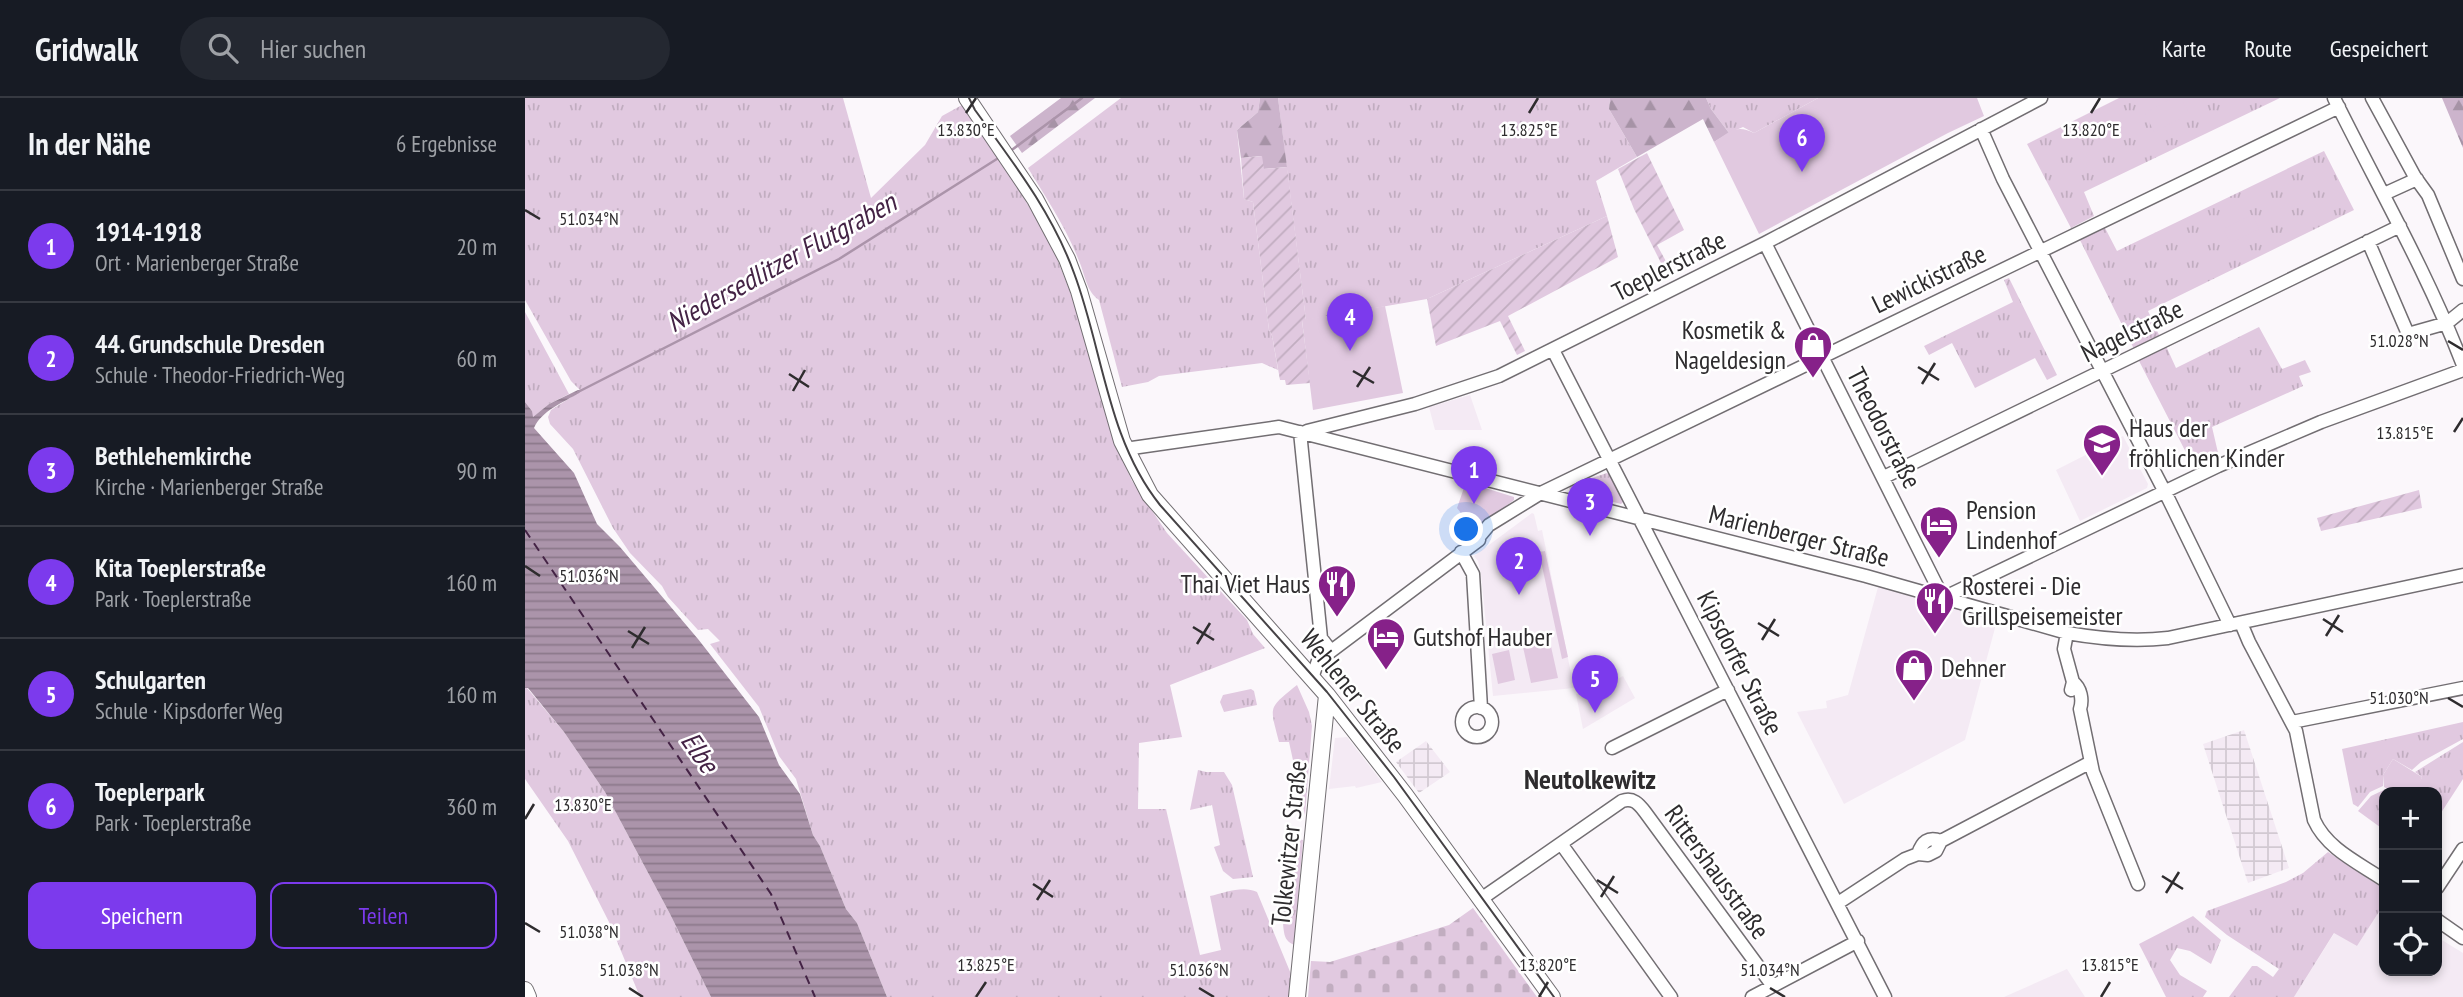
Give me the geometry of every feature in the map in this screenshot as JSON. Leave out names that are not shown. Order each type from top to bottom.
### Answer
[{"type":"main road","name":"Wehlener Straße","points":[[967,98],[1045,215],[1067,260],[1080,293],[1125,449],[1143,485],[1327,695],[1398,785],[1552,997]]},
{"type":"main road","name":"Tolkewitzer Straße","points":[[1297,997],[1327,695]]},
{"type":"main road","points":[[525,989],[528,997]]},
{"type":"street","name":"Toeplerstraße","points":[[1300,432],[1415,404],[1499,376],[1765,243],[2041,98]]},
{"type":"street","points":[[2372,98],[2428,195],[2463,279]]},
{"type":"street","points":[[1943,597],[2164,492],[2321,422],[2463,367],[2447,323],[2337,102]]},
{"type":"street","name":"Lewickistraße","points":[[1331,651],[1474,543],[1489,526],[1541,493],[2041,252],[2337,102]]},
{"type":"street","points":[[1981,129],[2164,492],[2292,722],[2318,830],[2327,842],[2379,877]]},
{"type":"street","points":[[2384,194],[2417,179]]},
{"type":"street","name":"Nagelstraße","points":[[1884,477],[2400,226]]},
{"type":"street","points":[[2368,242],[2408,334],[2447,323],[2463,310]]},
{"type":"street","name":"Theodorstraße","points":[[1765,243],[1943,597]]},
{"type":"street","name":"Kipsdorfer Straße","points":[[1553,350],[1885,997]]},
{"type":"street","name":"Marienberger Straße","points":[[1125,449],[1279,427],[1943,597],[2067,633],[2099,638],[2146,641],[2463,575]]},
{"type":"street","points":[[1300,432],[1321,638],[1331,651],[1318,661],[1313,675],[1315,680]]},
{"type":"street","points":[[1461,552],[1473,574],[1481,708]]},
{"type":"street","points":[[2067,633],[2064,649],[2073,682],[2070,688],[2074,705],[2080,709],[2091,762],[2112,823],[2138,884]]},
{"type":"street","points":[[2292,722],[2463,688]]},
{"type":"street","points":[[1612,748],[1728,690]]},
{"type":"street","points":[[1838,903],[1905,859],[1918,854],[1925,841],[1941,841],[2091,762]]},
{"type":"street","name":"Rittershausstraße","points":[[1482,900],[1627,799],[1637,802],[1772,985]]},
{"type":"street","points":[[1562,845],[1671,997]]},
{"type":"street","points":[[2442,884],[2457,870],[2463,849]]},
{"type":"street","points":[[2442,923],[2463,938]]},
{"type":"street","points":[[1752,997],[1858,941]]},
{"type":"shaded area","points":[[1470,395],[1482,430],[1435,430],[1429,407]]},
{"type":"shaded area","name":"Haus der fröhlichen Kinder","points":[[2123,436],[2148,484],[2147,488],[2080,521],[2056,470]]},
{"type":"shaded area","points":[[1532,513],[1538,531],[1542,530],[1574,688],[1493,696],[1481,574],[1474,556]]},
{"type":"shaded area","points":[[1880,580],[1999,613],[1965,740],[1844,804],[1797,712],[1827,708],[1826,701],[1848,695]]},
{"type":"shaded area","points":[[1623,676],[1635,698],[1583,729],[1576,694],[1599,689]]},
{"type":"shaded area","points":[[2244,730],[2289,868],[2248,883],[2203,744]]},
{"type":"shaded area","points":[[1347,737],[1382,782],[1356,788],[1329,789],[1335,738]]},
{"type":"shaded area","points":[[1426,741],[1450,772],[1419,793],[1396,762]]},
{"type":"shaded area","points":[[2379,912],[2379,976],[2442,976],[2442,940],[2463,953],[2463,997],[2294,997],[2335,932],[2357,946]]},
{"type":"shaded area","points":[[2067,969],[2085,997],[2004,997]]},
{"type":"green space","points":[[525,98],[843,98],[871,198],[925,145],[942,116],[962,105],[1051,243],[1077,310],[1116,445],[1132,481],[1167,533],[1247,620],[1253,634],[1265,648],[1170,685],[1182,737],[1139,743],[1138,809],[1166,809],[1200,955],[1221,950],[1210,896],[1240,889],[1257,892],[1291,974],[1289,997],[887,997],[857,923],[846,909],[813,835],[796,779],[779,756],[759,707],[710,644],[720,641],[708,629],[698,630],[668,597],[662,586],[630,553],[613,528],[573,449],[550,424],[548,417],[551,410],[581,391],[571,381],[525,300]]},
{"type":"green space","points":[[1061,98],[1095,98],[1022,153],[1010,136]]},
{"type":"green space","points":[[1121,98],[1260,98],[1258,112],[1237,130],[1244,199],[1253,202],[1269,330],[1278,370],[1262,363],[1159,376],[1148,382],[1122,387],[1099,300],[1089,287],[1068,236],[1028,168]]},
{"type":"green space","points":[[1260,98],[1278,98],[1287,167],[1263,169],[1261,156],[1241,158],[1237,130],[1258,112]]},
{"type":"green space","points":[[1278,98],[1610,98],[1609,109],[1637,157],[1596,181],[1607,216],[1427,299],[1306,320]]},
{"type":"green space","points":[[1610,98],[1706,98],[1729,133],[1714,142],[1703,119],[1637,157],[1609,109]]},
{"type":"green space","points":[[1706,98],[1818,98],[1754,133],[1743,127],[1729,133]]},
{"type":"green space","points":[[1818,98],[1977,98],[1984,116],[1759,234],[1714,142],[1738,129],[1754,133]]},
{"type":"green space","points":[[2119,98],[2280,98],[2084,192],[2094,216],[2071,228],[2027,144]]},
{"type":"green space","points":[[2173,98],[2182,99],[2189,114],[2154,132],[2145,113]]},
{"type":"green space","points":[[2442,98],[2463,98],[2463,148]]},
{"type":"green space","points":[[2324,151],[2354,210],[2148,311],[2160,337],[2134,349],[2079,238],[2104,226],[2117,251]]},
{"type":"green space","points":[[1647,153],[1684,230],[1657,245],[1673,274],[1668,277],[1634,209],[1618,169]]},
{"type":"green space","points":[[1262,156],[1264,169],[1287,167],[1306,320],[1302,321],[1310,383],[1286,385],[1285,380],[1280,380],[1269,330],[1253,202],[1244,199],[1241,158]]},
{"type":"green space","points":[[2252,215],[2259,229],[2230,243],[2223,229]]},
{"type":"green space","points":[[1607,216],[1618,257],[1508,316],[1525,351],[1517,355],[1500,321],[1436,346],[1427,299]]},
{"type":"green space","points":[[2009,278],[2057,375],[2047,380],[2035,358],[1975,388],[1952,343],[1929,355],[1924,346],[2013,302],[2004,280]]},
{"type":"green space","points":[[1385,306],[1403,393],[1313,410],[1302,320]]},
{"type":"green space","points":[[525,312],[569,394],[549,404],[532,418],[532,411],[525,402]]},
{"type":"green space","points":[[2259,327],[2282,369],[2305,360],[2311,372],[2299,376],[2303,386],[2212,427],[2219,457],[2195,470],[2138,359],[2166,346],[2176,368]]},
{"type":"green space","points":[[1607,473],[1613,476],[1624,501],[1621,504],[1569,489],[1571,485]]},
{"type":"green space","points":[[1466,482],[1514,497],[1514,500],[1474,530],[1457,508]]},
{"type":"green space","points":[[2419,490],[2422,508],[2321,531],[2317,518]]},
{"type":"green space","points":[[1545,551],[1568,657],[1562,659],[1539,552]]},
{"type":"green space","points":[[1550,642],[1558,678],[1531,683],[1523,647]]},
{"type":"green space","points":[[1509,650],[1515,680],[1498,684],[1492,654]]},
{"type":"green space","points":[[1297,685],[1312,726],[1305,815],[1289,742],[1279,742],[1273,714],[1273,709],[1280,699]]},
{"type":"green space","points":[[525,688],[564,732],[605,792],[711,997],[640,997],[609,922],[568,841],[525,779]]},
{"type":"green space","points":[[1251,689],[1254,691],[1257,705],[1224,712],[1220,702],[1223,695]]},
{"type":"green space","points":[[2463,722],[2463,739],[2421,762],[2412,770],[2393,759],[2383,775],[2383,786],[2370,792],[2358,807],[2353,804],[2342,749]]},
{"type":"green space","points":[[2463,742],[2463,779],[2442,811],[2442,787],[2418,787],[2422,777],[2415,772]]},
{"type":"green space","points":[[2393,759],[2422,777],[2419,787],[2384,787],[2383,775]]},
{"type":"green space","points":[[1198,770],[1224,772],[1232,785],[1253,877],[1233,879],[1223,871],[1214,847],[1220,845],[1212,805],[1190,810]]},
{"type":"green space","points":[[2379,792],[2379,826],[2358,811],[2371,796]]},
{"type":"green space","points":[[1297,839],[1303,840],[1294,945],[1285,937],[1283,913],[1293,842]]},
{"type":"green space","points":[[2328,852],[2379,886],[2379,912],[2357,946],[2334,933],[2294,997],[2229,997],[2252,966],[2257,966],[2273,977],[2279,969],[2227,935],[2205,917],[2207,911],[2286,882],[2303,873]]},
{"type":"green space","points":[[1473,908],[1537,997],[1308,997],[1311,961],[1330,962],[1449,925]]},
{"type":"green space","points":[[2193,916],[2221,940],[2211,964],[2190,951],[2177,948],[2170,960],[2180,975],[2207,991],[2203,997],[2166,997],[2139,944]]},
{"type":"water","name":"Elbe","points":[[581,390],[579,393],[547,412],[534,428],[574,473],[597,524],[620,547],[698,639],[759,717],[779,765],[800,794],[813,835],[846,909],[857,923],[887,997],[711,997],[605,792],[564,732],[528,688],[525,688],[525,402],[533,417],[549,404]]},
{"type":"waterway","name":"Niedersedlitzer Flutgraben","points":[[1009,152],[1082,98]]},
{"type":"waterway","name":"Niedersedlitzer Flutgraben","points":[[578,392],[839,259],[1000,157]]},
{"type":"ferry route","points":[[525,530],[771,894],[815,997]]},
{"type":"tram line","points":[[969,98],[1043,208],[1065,251],[1084,302],[1117,423],[1142,479],[1160,505],[1327,692],[1394,777],[1554,997]]},
{"type":"place","name":"Toeplerpark","points":[[1802,172]]},
{"type":"place","name":"Kita Toeplerstraße","points":[[1350,351]]},
{"type":"place","name":"Kosmetik & Nageldesign","points":[[1813,379]]},
{"type":"place","name":"Haus der fröhlichen Kinder","points":[[2102,477]]},
{"type":"place","name":"1914-1918","points":[[1474,504]]},
{"type":"place","name":"Bethlehemkirche","points":[[1590,536]]},
{"type":"place","name":"Pension Lindenhof","points":[[1939,559]]},
{"type":"place","name":"44. Grundschule Dresden","points":[[1519,595]]},
{"type":"place","name":"Thai Viet Haus","points":[[1337,618]]},
{"type":"place","name":"Rosterei - Die Grillspeisemeister","points":[[1935,635]]},
{"type":"place","name":"Gutshof Hauber","points":[[1386,671]]},
{"type":"place","name":"Dehner","points":[[1914,702]]},
{"type":"place","name":"Schulgarten","points":[[1595,713]]},
{"type":"district","name":"Neutolkewitz","points":[[1590,779]]}]
